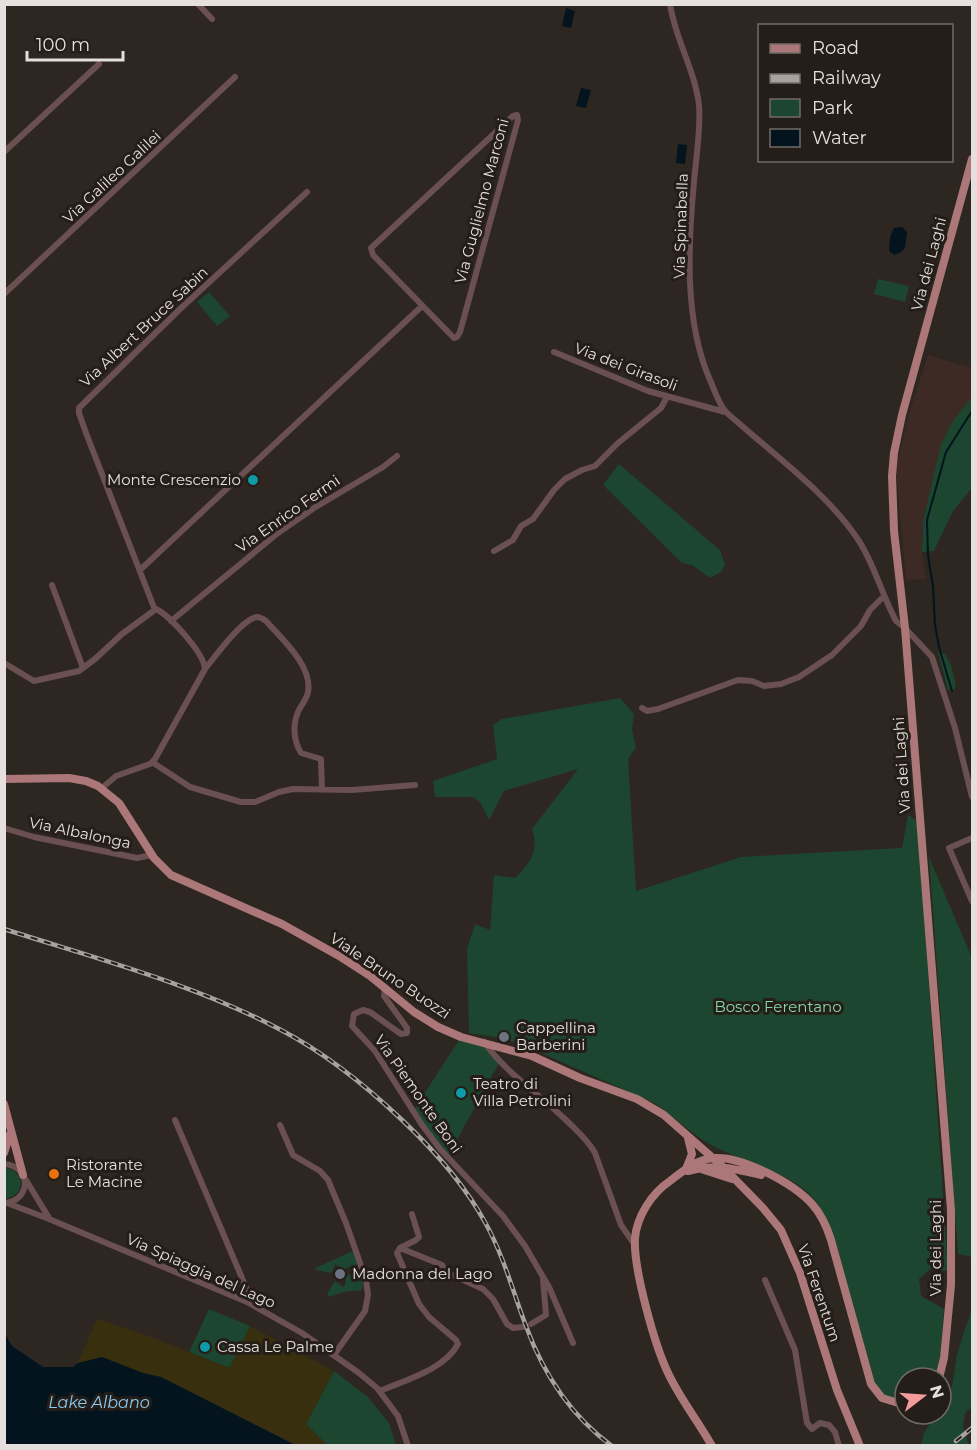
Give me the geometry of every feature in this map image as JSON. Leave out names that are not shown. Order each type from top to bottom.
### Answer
[{"type":"main road","name":"Via dei Laghi","points":[[942,1366],[950,1294],[951,1220],[945,1112],[905,627],[894,531],[892,483],[894,453],[902,415],[972,159]]},
{"type":"main road","name":"Viale Bruno Buozzi","points":[[4,779],[69,778],[86,781],[102,788],[119,803],[159,865],[174,877],[282,924],[339,956],[438,1027],[461,1037],[532,1056],[637,1100],[664,1115],[687,1136]]},
{"type":"main road","points":[[4,1104],[23,1175]]},
{"type":"main road","points":[[4,1153],[10,1134],[8,1120]]},
{"type":"main road","name":"Via Ferentum","points":[[687,1136],[714,1158],[778,1226],[791,1250],[806,1289],[837,1390],[860,1446]]},
{"type":"main road","points":[[687,1136],[777,1179],[804,1196],[814,1206],[823,1221],[835,1251],[871,1384],[882,1398],[893,1401]]},
{"type":"main road","points":[[683,1171],[692,1154],[687,1136]]},
{"type":"main road","points":[[712,1446],[676,1389],[662,1360],[644,1294],[635,1246],[637,1228],[647,1206],[662,1187],[700,1161],[714,1158],[736,1160]]},
{"type":"main road","points":[[683,1171],[708,1166],[723,1167],[777,1179]]},
{"type":"main road","points":[[697,1169],[718,1173],[737,1182]]},
{"type":"main road","points":[[748,1192],[746,1180],[753,1173]]},
{"type":"street","points":[[198,4],[212,19]]},
{"type":"street","name":"Via Spinabella","points":[[670,4],[676,32],[696,89],[699,106],[690,243],[694,312],[703,361],[719,402],[726,412],[843,519],[863,548],[896,621],[927,650],[937,669],[972,796]]},
{"type":"street","points":[[4,152],[99,64]]},
{"type":"street","name":"Via Galileo Galilei","points":[[4,294],[235,77]]},
{"type":"street","name":"Via Guglielmo Marconi","points":[[517,115],[518,120],[457,337],[452,338],[422,306],[373,255],[372,247],[513,116],[517,115]]},
{"type":"street","name":"Via Albert Bruce Sabin","points":[[155,610],[86,433],[79,408],[179,310],[307,192]]},
{"type":"street","points":[[140,570],[422,306]]},
{"type":"street","name":"Via dei Girasoli","points":[[554,352],[644,389],[726,412]]},
{"type":"street","points":[[494,551],[513,540],[521,526],[533,519],[565,479],[595,466],[618,443],[661,408],[667,397]]},
{"type":"street","name":"Via Enrico Fermi","points":[[171,621],[204,596],[249,554],[314,507],[383,467],[397,456]]},
{"type":"street","points":[[52,585],[83,668]]},
{"type":"street","points":[[642,708],[647,711],[658,709],[738,680],[752,681],[764,686],[781,684],[799,677],[832,655],[861,626],[870,610],[884,596]]},
{"type":"street","points":[[4,663],[34,681],[79,671],[122,634],[158,610],[171,621],[202,658],[205,667],[203,672]]},
{"type":"street","points":[[102,788],[116,776],[152,762],[203,672],[227,640],[255,618],[261,618],[293,652],[303,668],[308,691],[295,718],[295,730],[300,753],[321,759],[322,790]]},
{"type":"street","points":[[152,762],[190,787],[242,802],[255,802],[286,790],[358,790],[414,785]]},
{"type":"street","name":"Via Albalonga","points":[[4,828],[137,858],[152,855]]},
{"type":"street","points":[[972,838],[949,848],[972,901]]},
{"type":"street","name":"Via Piemonte Boni","points":[[385,987],[384,996],[407,1028],[407,1033],[401,1034],[370,1012],[363,1010],[354,1014],[352,1026],[375,1051],[427,1132],[509,1224],[543,1276],[573,1343]]},
{"type":"street","points":[[484,1042],[494,1056],[556,1110],[590,1144],[623,1228],[635,1246]]},
{"type":"street","points":[[175,1120],[253,1304]]},
{"type":"street","points":[[279,1125],[293,1155],[320,1171],[328,1180],[344,1216],[365,1276],[368,1295],[365,1311],[334,1355]]},
{"type":"street","points":[[4,1164],[14,1166],[23,1175],[49,1219]]},
{"type":"street","points":[[6,1203],[13,1202],[23,1193],[25,1181],[23,1175]]},
{"type":"street","name":"Via Spiaggia del Lago","points":[[6,1203],[253,1304],[303,1333],[380,1391],[398,1416],[408,1446]]},
{"type":"street","points":[[380,1391],[434,1367],[455,1350],[458,1344],[418,1304],[397,1253],[400,1248],[419,1237],[412,1214]]},
{"type":"street","points":[[400,1248],[442,1265],[446,1272],[483,1289],[494,1301],[507,1324],[513,1328],[523,1327]]},
{"type":"street","points":[[531,1324],[546,1314],[543,1276]]},
{"type":"street","points":[[765,1280],[795,1350],[807,1423],[812,1429],[820,1424],[829,1425],[835,1432],[839,1446]]},
{"type":"shaded area","points":[[928,355],[972,368],[972,397],[953,421],[923,521],[922,552],[926,579],[906,580],[896,469],[908,417]]},
{"type":"green space","points":[[878,279],[909,286],[905,302],[874,294]]},
{"type":"green space","points":[[209,292],[230,316],[217,326],[197,302]]},
{"type":"green space","points":[[972,397],[972,488],[953,511],[934,551],[922,552],[923,521],[941,444],[953,421]]},
{"type":"green space","points":[[619,464],[720,550],[725,565],[721,572],[710,578],[692,565],[682,563],[603,485]]},
{"type":"green space","points":[[938,652],[945,654],[951,665],[956,686],[953,691],[948,690]]},
{"type":"green space","name":"Bosco Ferentano","points":[[620,698],[634,714],[632,729],[636,748],[628,759],[636,891],[741,857],[902,848],[908,815],[916,820],[920,849],[948,1271],[930,1269],[919,1279],[921,1296],[944,1309],[939,1366],[893,1366],[893,1399],[886,1397],[876,1389],[828,1222],[815,1201],[803,1189],[793,1181],[769,1169],[710,1144],[654,1103],[528,1047],[502,1038],[469,1033],[467,949],[475,924],[490,930],[494,875],[515,878],[525,867],[534,850],[532,829],[578,769],[504,791],[489,820],[480,802],[473,797],[435,797],[433,781],[497,759],[493,725],[502,719]]},
{"type":"green space","points":[[929,857],[972,958],[972,1257],[958,1254]]},
{"type":"green space","points":[[461,1037],[484,1042],[500,1061],[447,1158],[413,1111]]},
{"type":"green space","points":[[5,1168],[17,1173],[21,1183],[17,1193],[5,1198]]},
{"type":"green space","points":[[353,1251],[358,1264],[344,1269],[335,1264],[332,1273],[315,1268]]},
{"type":"green space","points":[[360,1270],[362,1290],[343,1292],[329,1297],[327,1294],[335,1281],[344,1287],[347,1276]]},
{"type":"green space","points":[[209,1309],[250,1326],[230,1368],[189,1352]]},
{"type":"green space","points":[[972,1309],[972,1407],[965,1413],[963,1426],[969,1445],[921,1445],[928,1426],[953,1426],[953,1383],[962,1337]]},
{"type":"green space","points":[[334,1371],[368,1397],[389,1423],[396,1445],[327,1445],[306,1424]]},
{"type":"sand","points":[[97,1319],[144,1334],[229,1368],[250,1326],[334,1371],[306,1424],[327,1445],[296,1445],[161,1377],[78,1362]]},
{"type":"water","points":[[566,8],[575,11],[571,28],[562,26]]},
{"type":"water","points":[[581,88],[591,90],[586,108],[576,106]]},
{"type":"water","points":[[678,144],[687,145],[685,164],[676,163]]},
{"type":"water","points":[[902,227],[907,232],[905,247],[902,252],[894,255],[889,251],[890,237],[894,228]]},
{"type":"water","name":"Lake Albano","points":[[5,1334],[12,1346],[43,1367],[73,1367],[78,1363],[102,1357],[143,1373],[161,1377],[295,1445],[5,1445]]},
{"type":"waterway","points":[[952,691],[935,625],[927,520],[946,452],[972,411]]},
{"type":"railway","points":[[4,929],[180,986],[248,1014],[313,1049],[344,1070],[373,1094],[425,1143],[469,1196],[492,1236],[533,1343],[550,1377],[571,1407],[612,1446]]},
{"type":"railway","points":[[956,1441],[972,1428]]},
{"type":"place","name":"Monte Crescenzio","points":[[253,480]]},
{"type":"place","name":"Cappellina Barberini","points":[[504,1037]]},
{"type":"place","name":"Teatro di Villa Petrolini","points":[[461,1093]]},
{"type":"place","name":"Ristorante Le Macine","points":[[54,1174]]},
{"type":"place","name":"Madonna del Lago","points":[[340,1274]]},
{"type":"place","name":"Cassa Le Palme","points":[[205,1347]]}]
